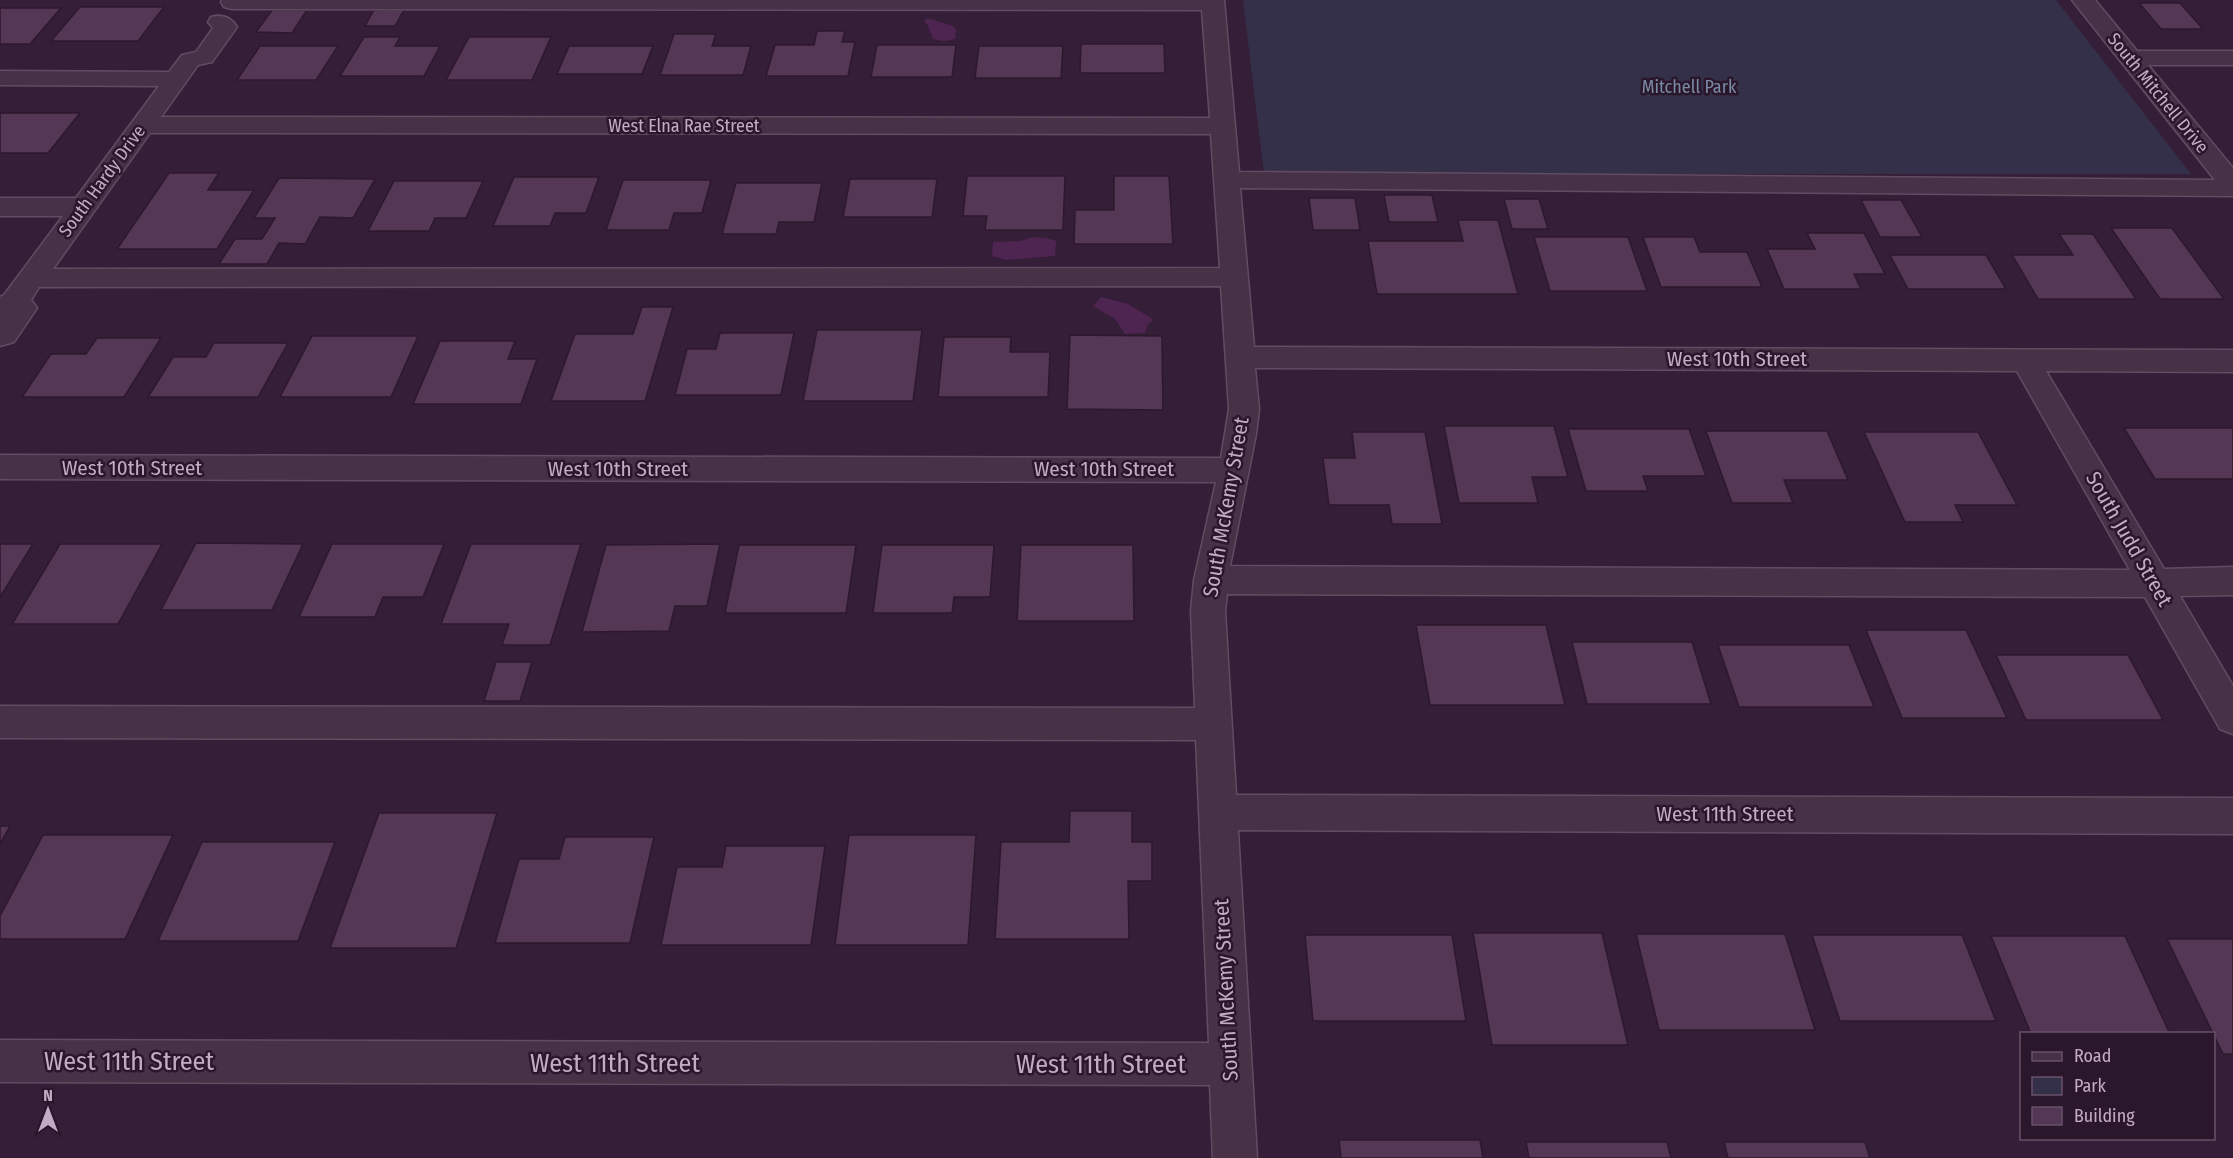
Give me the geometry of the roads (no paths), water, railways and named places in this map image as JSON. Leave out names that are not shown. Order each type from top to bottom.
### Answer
[{"type":"street","name":"South Mitchell Drive","points":[[2083,0],[2233,187]]},
{"type":"street","points":[[233,1],[1213,1]]},
{"type":"street","name":"South Hardy Drive","points":[[7,306],[32,278],[183,70],[204,57],[226,27],[219,22],[233,1]]},
{"type":"street","name":"South McKemy Street","points":[[1213,1],[1244,409],[1235,470],[1211,580],[1208,610],[1235,1158]]},
{"type":"street","points":[[2130,58],[2233,58]]},
{"type":"street","points":[[0,78],[183,70]]},
{"type":"street","name":"West Elna Rae Street","points":[[143,125],[1224,126]]},
{"type":"street","points":[[1228,180],[2233,187]]},
{"type":"street","points":[[0,207],[82,207]]},
{"type":"street","points":[[32,278],[1235,277]]},
{"type":"street","name":"South Hardy Drive","points":[[0,336],[4,335],[23,308],[7,306]]},
{"type":"street","name":"West 10th Street","points":[[1241,357],[2233,361]]},
{"type":"street","name":"South Judd Street","points":[[2025,360],[2233,718]]},
{"type":"street","name":"West 10th Street","points":[[0,467],[1235,470]]},
{"type":"street","points":[[1211,580],[2155,584],[2233,581]]},
{"type":"street","points":[[0,722],[1212,724]]},
{"type":"street","name":"West 11th Street","points":[[1217,812],[2233,816]]},
{"type":"street","name":"West 11th Street","points":[[0,1061],[1230,1064]]},
{"type":"park label","name":"Mitchell Park","points":[[1689,87]]}]
